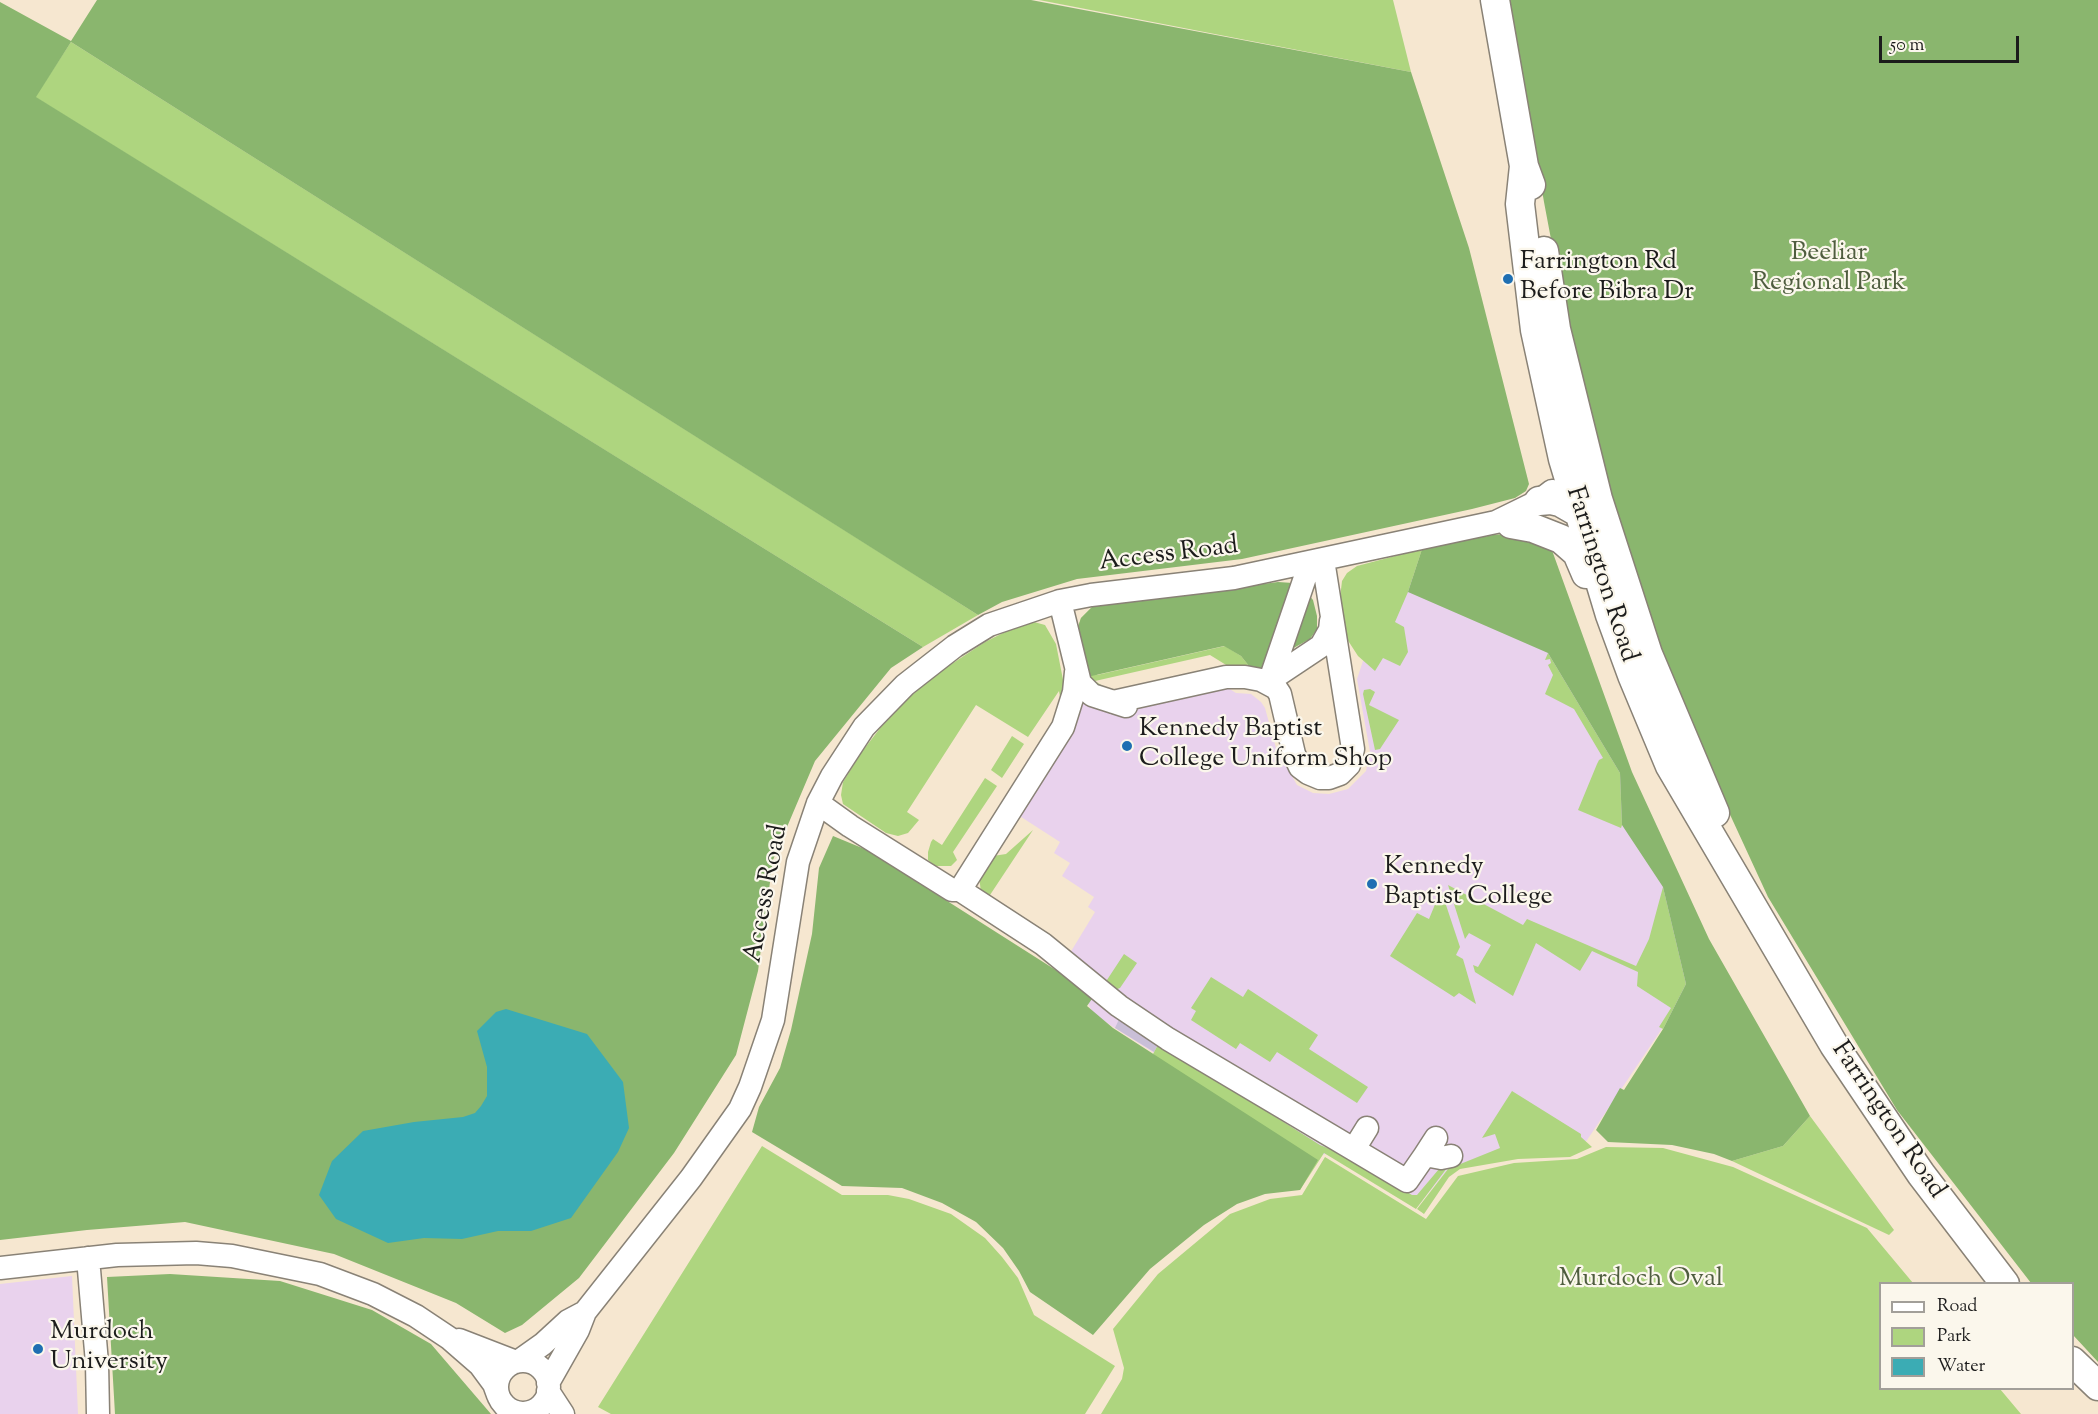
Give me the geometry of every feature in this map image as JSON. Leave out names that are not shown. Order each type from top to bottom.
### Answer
[{"type":"main road","name":"Farrington Road","points":[[1495,0],[1524,166],[1535,196],[1556,329],[1598,499],[1648,654],[1692,763],[1778,951]]},
{"type":"main road","name":"Farrington Road","points":[[1524,166],[1520,204],[1535,330],[1563,459],[1571,515],[1632,675],[1670,766],[1834,1045],[1921,1174],[2003,1282]]},
{"type":"main road","points":[[1554,313],[1550,321],[1548,336],[1588,497],[1584,508],[1571,515]]},
{"type":"main road","points":[[1539,501],[1557,500],[1571,515],[1595,523],[1605,537],[1634,610]]},
{"type":"main road","points":[[1503,523],[1533,528],[1555,535],[1569,544],[1577,553],[1621,676],[1648,740],[1657,755],[1670,766]]},
{"type":"main road","points":[[2074,1362],[2098,1386]]},
{"type":"street","name":"Access Road","points":[[1503,523],[1539,501],[1557,485],[1561,478],[1563,459]]},
{"type":"street","name":"Access Road","points":[[548,1387],[585,1312],[722,1136],[750,1087],[773,1020],[798,862],[818,803],[832,776],[864,726],[905,685],[956,646],[989,626],[1060,601],[1090,595],[1234,578],[1503,523],[1546,522],[1571,515]]},
{"type":"street","points":[[1264,681],[1272,696],[1270,712],[1273,730],[1295,778],[1309,788],[1318,790],[1335,790],[1347,786],[1365,766],[1368,753],[1365,730],[1358,705],[1343,679],[1316,561]]},
{"type":"street","points":[[1264,681],[1316,561]]},
{"type":"street","points":[[1060,601],[1080,683],[1087,691],[1135,708],[1264,681],[1321,646],[1330,630],[1331,619]]},
{"type":"street","points":[[960,890],[1060,732],[1074,692],[1076,672]]},
{"type":"street","points":[[818,803],[850,826],[952,890],[960,890],[1042,944],[1119,1006],[1168,1039],[1407,1181],[1430,1147],[1441,1158],[1451,1156]]},
{"type":"street","points":[[1354,1149],[1367,1128]]},
{"type":"street","points":[[0,1268],[117,1255],[196,1253],[232,1256],[320,1274],[372,1294],[416,1316],[449,1338],[484,1370],[494,1384],[498,1395],[509,1408],[519,1413],[540,1406],[548,1387]]},
{"type":"street","points":[[88,1258],[97,1363],[98,1414]]},
{"type":"street","name":"Access Road","points":[[517,1361],[543,1344],[568,1321],[585,1312]]},
{"type":"street","points":[[449,1338],[517,1361],[527,1361],[541,1369],[563,1414]]},
{"type":"street","points":[[498,1395],[498,1378],[508,1365],[517,1361]]},
{"type":"shaded area","name":"Kennedy Baptist College","points":[[1401,573],[1553,642],[1623,762],[1696,978],[1585,1143],[1448,1169],[1418,1206],[1326,1154],[1316,1156],[1093,1014],[1067,958],[1095,912],[1088,907],[1094,897],[1062,876],[1070,863],[1054,853],[1060,842],[1004,806],[1077,690],[1112,696],[1212,678],[1236,693],[1251,694],[1261,702],[1265,708],[1276,748],[1297,785],[1313,793],[1329,794],[1348,789],[1366,771],[1370,752],[1357,679]]},
{"type":"shaded area","points":[[1121,1015],[1160,1041],[1154,1052],[1115,1028]]},
{"type":"shaded area","name":"Murdoch University","points":[[72,1276],[78,1414],[0,1414],[0,1284]]},
{"type":"green space","points":[[97,0],[1031,0],[1411,72],[1469,248],[1529,484],[1526,491],[1515,498],[1242,559],[1077,579],[1002,602],[978,615],[71,42],[36,97],[923,647],[891,668],[815,761],[773,860],[758,971],[736,1055],[674,1153],[579,1278],[522,1325],[505,1333],[456,1303],[334,1254],[185,1222],[0,1240],[0,2],[71,41]]},
{"type":"green space","points":[[1039,0],[1393,0],[1411,72]]},
{"type":"green space","name":"Beeliar Regional Park","points":[[1510,0],[2098,0],[2098,1362],[2074,1336],[2074,1282],[2030,1282],[1897,1110],[1768,897],[1656,654],[1580,393],[1544,202]]},
{"type":"green space","points":[[71,42],[978,615],[923,647],[35,97]]},
{"type":"green space","points":[[1514,533],[1549,542],[1632,772],[1709,939],[1810,1116],[1783,1146],[1732,1161],[1714,1154],[1672,1145],[1608,1142],[1596,1130],[1620,1088],[1624,1090],[1663,1029],[1686,984],[1663,887],[1622,825],[1620,773],[1548,653],[1408,592],[1422,549]]},
{"type":"green space","points":[[1422,549],[1395,622],[1404,627],[1408,652],[1400,666],[1383,658],[1375,671],[1358,656],[1347,639],[1340,598],[1342,581],[1347,573],[1357,566]]},
{"type":"green space","points":[[1278,582],[1293,583],[1270,667],[1253,671],[1241,656],[1224,646],[1087,677],[1078,627],[1081,618],[1092,607]]},
{"type":"green space","points":[[1309,595],[1313,600],[1317,616],[1317,629],[1310,639],[1288,651]]},
{"type":"green space","points":[[1140,600],[1097,675],[1225,646],[1241,656],[1253,671],[1231,668],[1210,655],[1095,681],[1112,692],[1089,681],[1078,627],[1081,618],[1092,607]]},
{"type":"green space","points":[[1034,622],[1045,625],[1056,644],[1066,695],[1062,709],[1059,691],[1028,737],[976,705],[907,812],[919,820],[908,833],[898,836],[886,833],[843,804],[841,795],[843,782],[861,753],[881,727],[911,696],[935,675],[985,642]]},
{"type":"green space","points":[[1548,653],[1620,773],[1621,828],[1578,810],[1597,764],[1603,758],[1574,709],[1545,694],[1553,675],[1548,665],[1551,663],[1550,659],[1545,660]]},
{"type":"green space","points":[[1370,689],[1375,692],[1369,705],[1399,720],[1380,749],[1375,750],[1364,690]]},
{"type":"green space","points":[[1012,736],[1024,744],[1002,778],[991,770]]},
{"type":"green space","points":[[985,778],[997,786],[953,852],[957,860],[951,866],[935,866],[928,860],[931,842],[933,839],[942,845]]},
{"type":"green space","points":[[1033,830],[988,898],[981,893],[979,875],[993,856],[1006,854]]},
{"type":"green space","points":[[833,836],[867,850],[1073,981],[1094,996],[1087,1006],[1113,1028],[1318,1160],[1300,1190],[1265,1194],[1237,1204],[1204,1225],[1150,1269],[1093,1335],[1030,1292],[1003,1248],[976,1222],[942,1203],[902,1188],[842,1186],[752,1132],[759,1107],[780,1068],[791,1030],[812,934],[819,868]]},
{"type":"green space","points":[[1448,885],[1523,925],[1527,919],[1636,966],[1649,939],[1663,887],[1686,984],[1663,1029],[1659,1027],[1671,1008],[1637,986],[1638,972],[1592,951],[1580,971],[1536,943],[1513,996],[1475,972],[1473,965],[1478,967],[1491,945],[1469,933],[1465,939]]},
{"type":"green space","points":[[1441,890],[1460,947],[1456,955],[1463,959],[1476,1004],[1459,993],[1454,997],[1390,956],[1417,913],[1429,919]]},
{"type":"green space","points":[[1124,954],[1137,963],[1120,988],[1115,990],[1105,983]]},
{"type":"green space","points":[[1211,977],[1243,997],[1248,989],[1318,1035],[1309,1049],[1368,1087],[1357,1103],[1277,1052],[1270,1062],[1240,1043],[1236,1049],[1191,1020],[1196,1011],[1191,1008]]},
{"type":"green space","points":[[1160,1041],[1163,1046],[1320,1145],[1345,1155],[1412,1195],[1417,1195],[1439,1169],[1447,1168],[1416,1209],[1324,1153],[1300,1190],[1153,1054]]},
{"type":"green space","points":[[1512,1091],[1581,1134],[1581,1137],[1592,1147],[1570,1157],[1518,1159],[1460,1169],[1449,1177],[1424,1214],[1417,1209],[1448,1169],[1500,1148],[1495,1134],[1482,1138]]},
{"type":"green space","points":[[1810,1116],[1894,1230],[1889,1235],[1732,1161],[1783,1146]]},
{"type":"green space","points":[[762,1146],[842,1195],[888,1195],[909,1199],[951,1214],[985,1238],[1018,1278],[1034,1315],[1115,1366],[1085,1414],[611,1414],[598,1407]]},
{"type":"green space","name":"Murdoch Oval","points":[[1606,1147],[1663,1148],[1733,1167],[1867,1228],[1912,1282],[1879,1282],[1879,1390],[2001,1390],[2021,1414],[1101,1414],[1122,1379],[1124,1368],[1113,1329],[1158,1274],[1230,1214],[1270,1199],[1302,1195],[1325,1157],[1426,1219],[1458,1176],[1514,1163],[1577,1159]]},
{"type":"green space","points":[[170,1274],[280,1281],[372,1310],[431,1344],[491,1414],[115,1414],[107,1277]]},
{"type":"water","points":[[506,1009],[587,1034],[623,1082],[629,1128],[618,1152],[571,1218],[531,1231],[498,1231],[462,1239],[424,1238],[388,1243],[336,1219],[319,1195],[332,1161],[363,1131],[414,1122],[463,1117],[475,1113],[481,1106],[487,1096],[487,1067],[477,1031],[496,1012]]},
{"type":"place","name":"Farrington Rd Before Bibra Dr","points":[[1508,279]]},
{"type":"place","name":"Kennedy Baptist College Uniform Shop","points":[[1127,746]]},
{"type":"place","name":"Kennedy Baptist College","points":[[1372,884]]},
{"type":"place","name":"Murdoch University","points":[[38,1349]]}]
